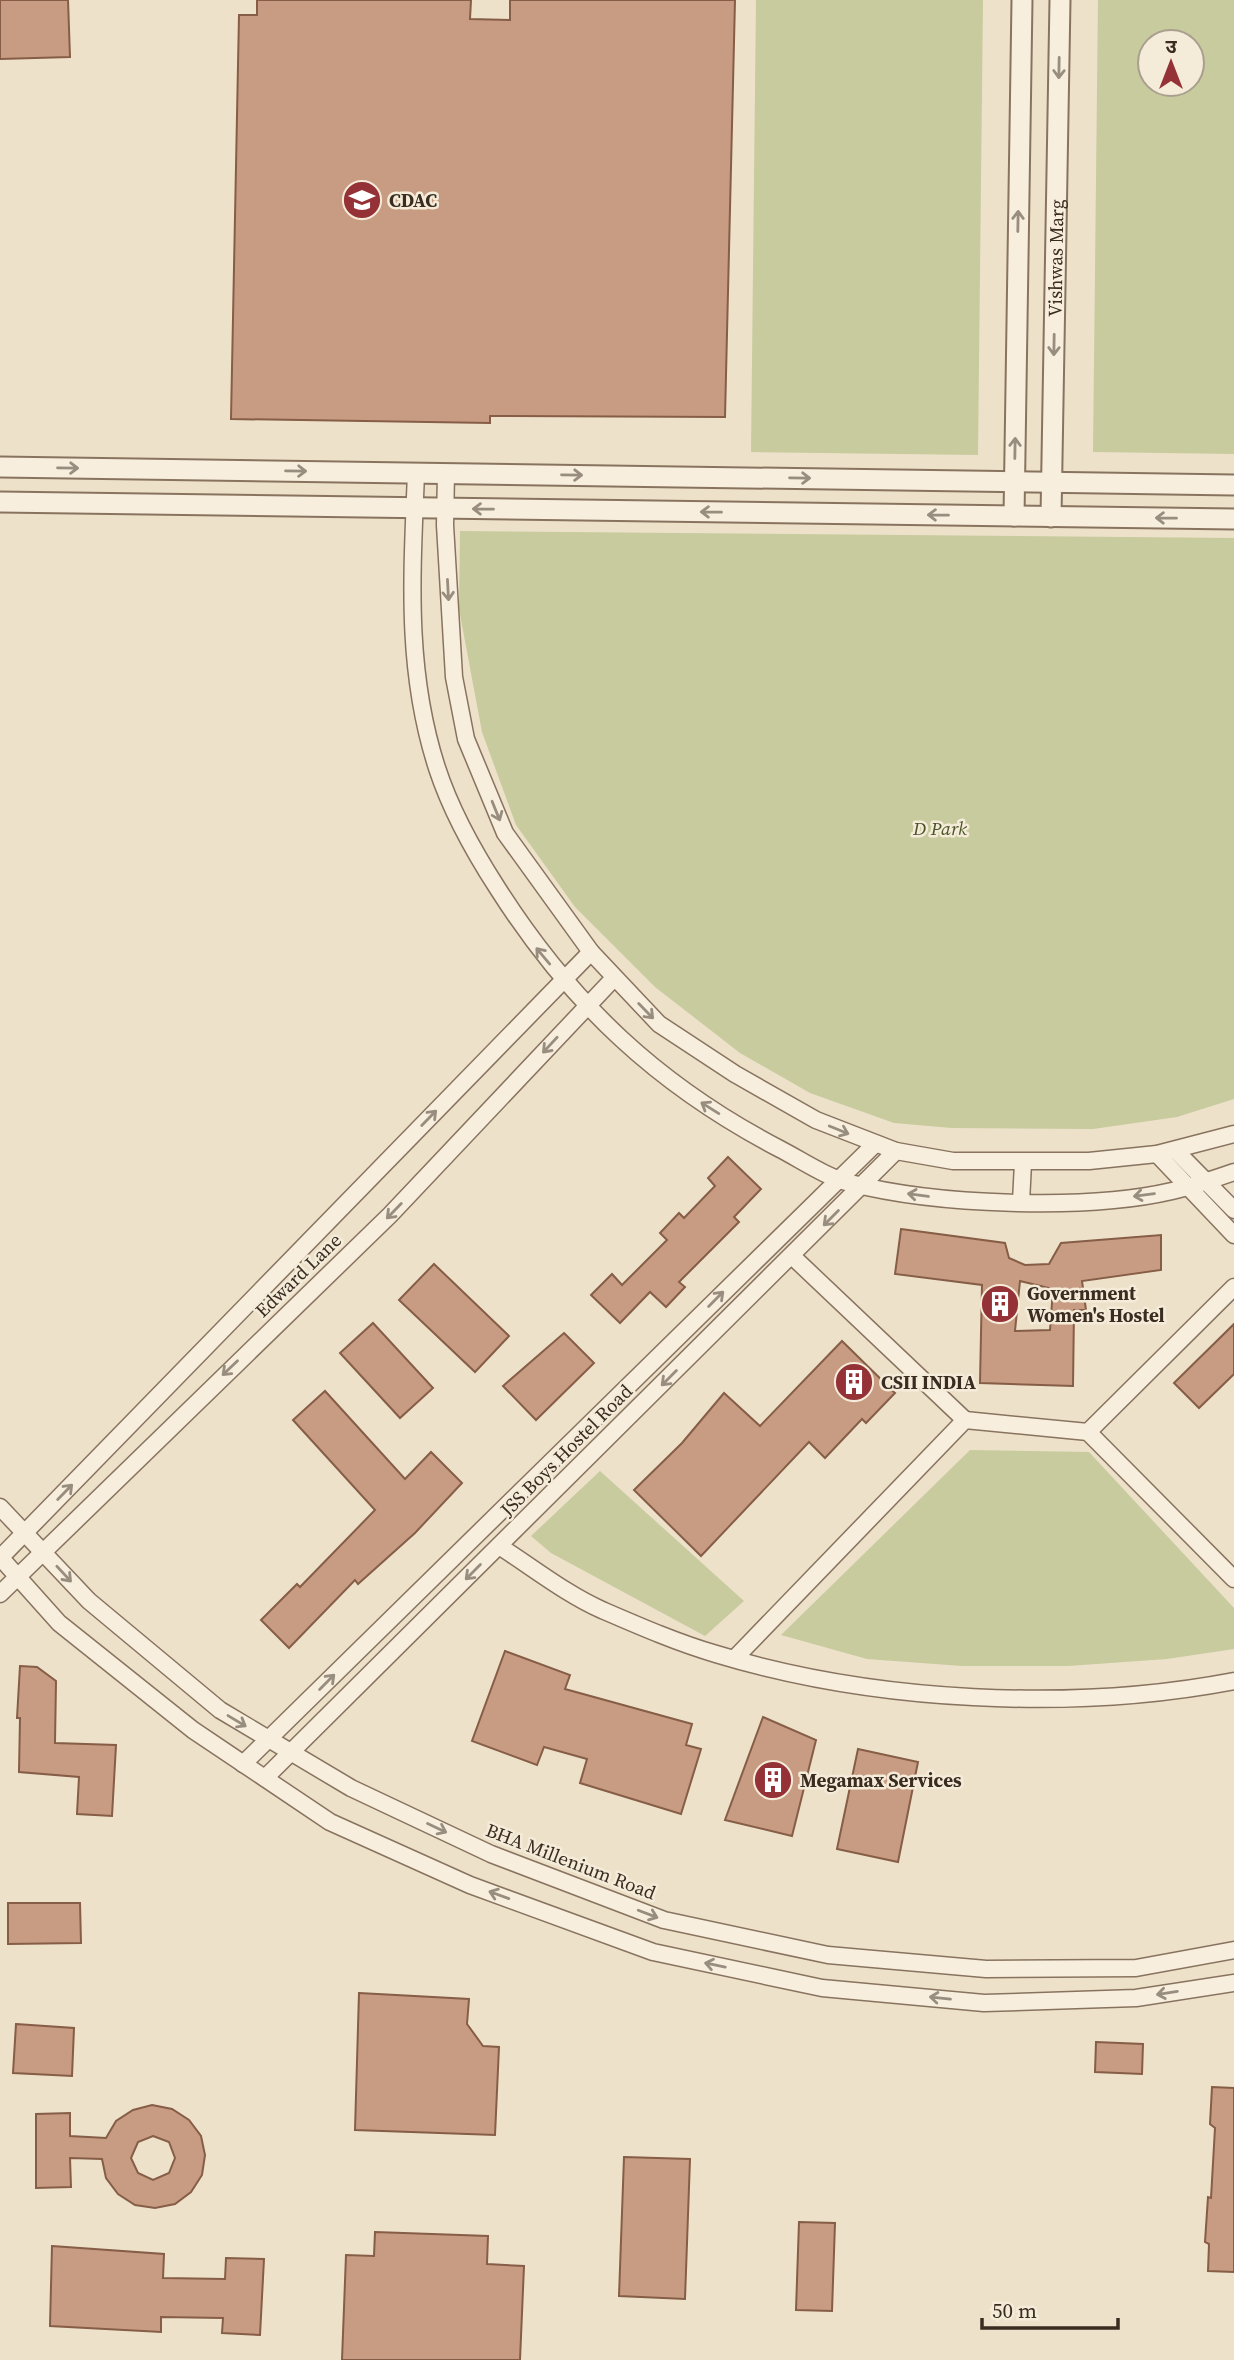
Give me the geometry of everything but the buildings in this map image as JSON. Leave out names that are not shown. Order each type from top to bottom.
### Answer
[{"type":"street","name":"Vishwas Marg","points":[[1014,516],[1022,0]]},
{"type":"street","name":"Vishwas Marg","points":[[1052,517],[1060,0]]},
{"type":"street","points":[[0,467],[1234,485]]},
{"type":"street","points":[[416,473],[411,610],[417,689],[438,770],[473,850],[535,946],[563,980],[628,1046],[677,1087],[749,1133],[838,1179],[863,1186],[922,1196],[1021,1202],[1101,1200],[1171,1192],[1234,1172]]},
{"type":"street","points":[[446,473],[454,677],[466,739],[505,833],[591,953],[659,1024],[734,1074],[816,1120],[895,1151],[953,1161],[1089,1161],[1157,1154],[1234,1134]]},
{"type":"street","points":[[0,502],[1234,519]]},
{"type":"street","name":"Edward Lane","points":[[0,1558],[591,953]]},
{"type":"street","name":"Edward Lane","points":[[1,1594],[390,1215],[614,978]]},
{"type":"street","name":"JSS Boys Hostel Road","points":[[243,1764],[875,1144]]},
{"type":"street","points":[[1175,1150],[1234,1209]]},
{"type":"street","name":"JSS Boys Hostel Road","points":[[265,1778],[863,1186],[895,1151]]},
{"type":"street","points":[[1157,1154],[1234,1235]]},
{"type":"street","points":[[1021,1202],[1023,1163]]},
{"type":"street","points":[[792,1256],[965,1420],[1088,1432],[1234,1579]]},
{"type":"street","points":[[1088,1432],[1234,1287]]},
{"type":"street","points":[[734,1658],[965,1420]]},
{"type":"street","points":[[531,1480],[549,1497]]},
{"type":"street","name":"BHA Millenium Road","points":[[0,1507],[89,1601],[220,1710],[351,1788],[491,1854],[652,1915],[814,1952],[986,1969],[1136,1968],[1234,1950]]},
{"type":"street","points":[[499,1546],[600,1609],[715,1654],[845,1684],[970,1696],[1102,1698],[1176,1692],[1234,1681]]},
{"type":"street","points":[[0,1558],[59,1623],[193,1730],[330,1822],[470,1885],[653,1952],[822,1987],[984,2003],[1136,1998],[1234,1983]]},
{"type":"green space","points":[[756,0],[983,0],[978,455],[751,452]]},
{"type":"green space","points":[[1098,0],[1234,0],[1234,454],[1093,452]]},
{"type":"green space","name":"D Park","points":[[460,531],[1234,538],[1234,1099],[1177,1117],[1093,1129],[952,1128],[894,1123],[810,1093],[740,1053],[655,987],[575,907],[516,825],[482,732],[459,609]]},
{"type":"green space","points":[[970,1450],[1089,1452],[1234,1608],[1234,1649],[1167,1659],[1068,1666],[962,1666],[867,1659],[781,1635]]},
{"type":"green space","points":[[600,1471],[744,1601],[705,1636],[551,1553],[531,1536]]},
{"type":"place","name":"CDAC","points":[[362,200]]},
{"type":"place","name":"Government Women's Hostel","points":[[1000,1304]]},
{"type":"place","name":"CSII INDIA","points":[[854,1382]]},
{"type":"place","name":"Megamax Services","points":[[773,1780]]}]
